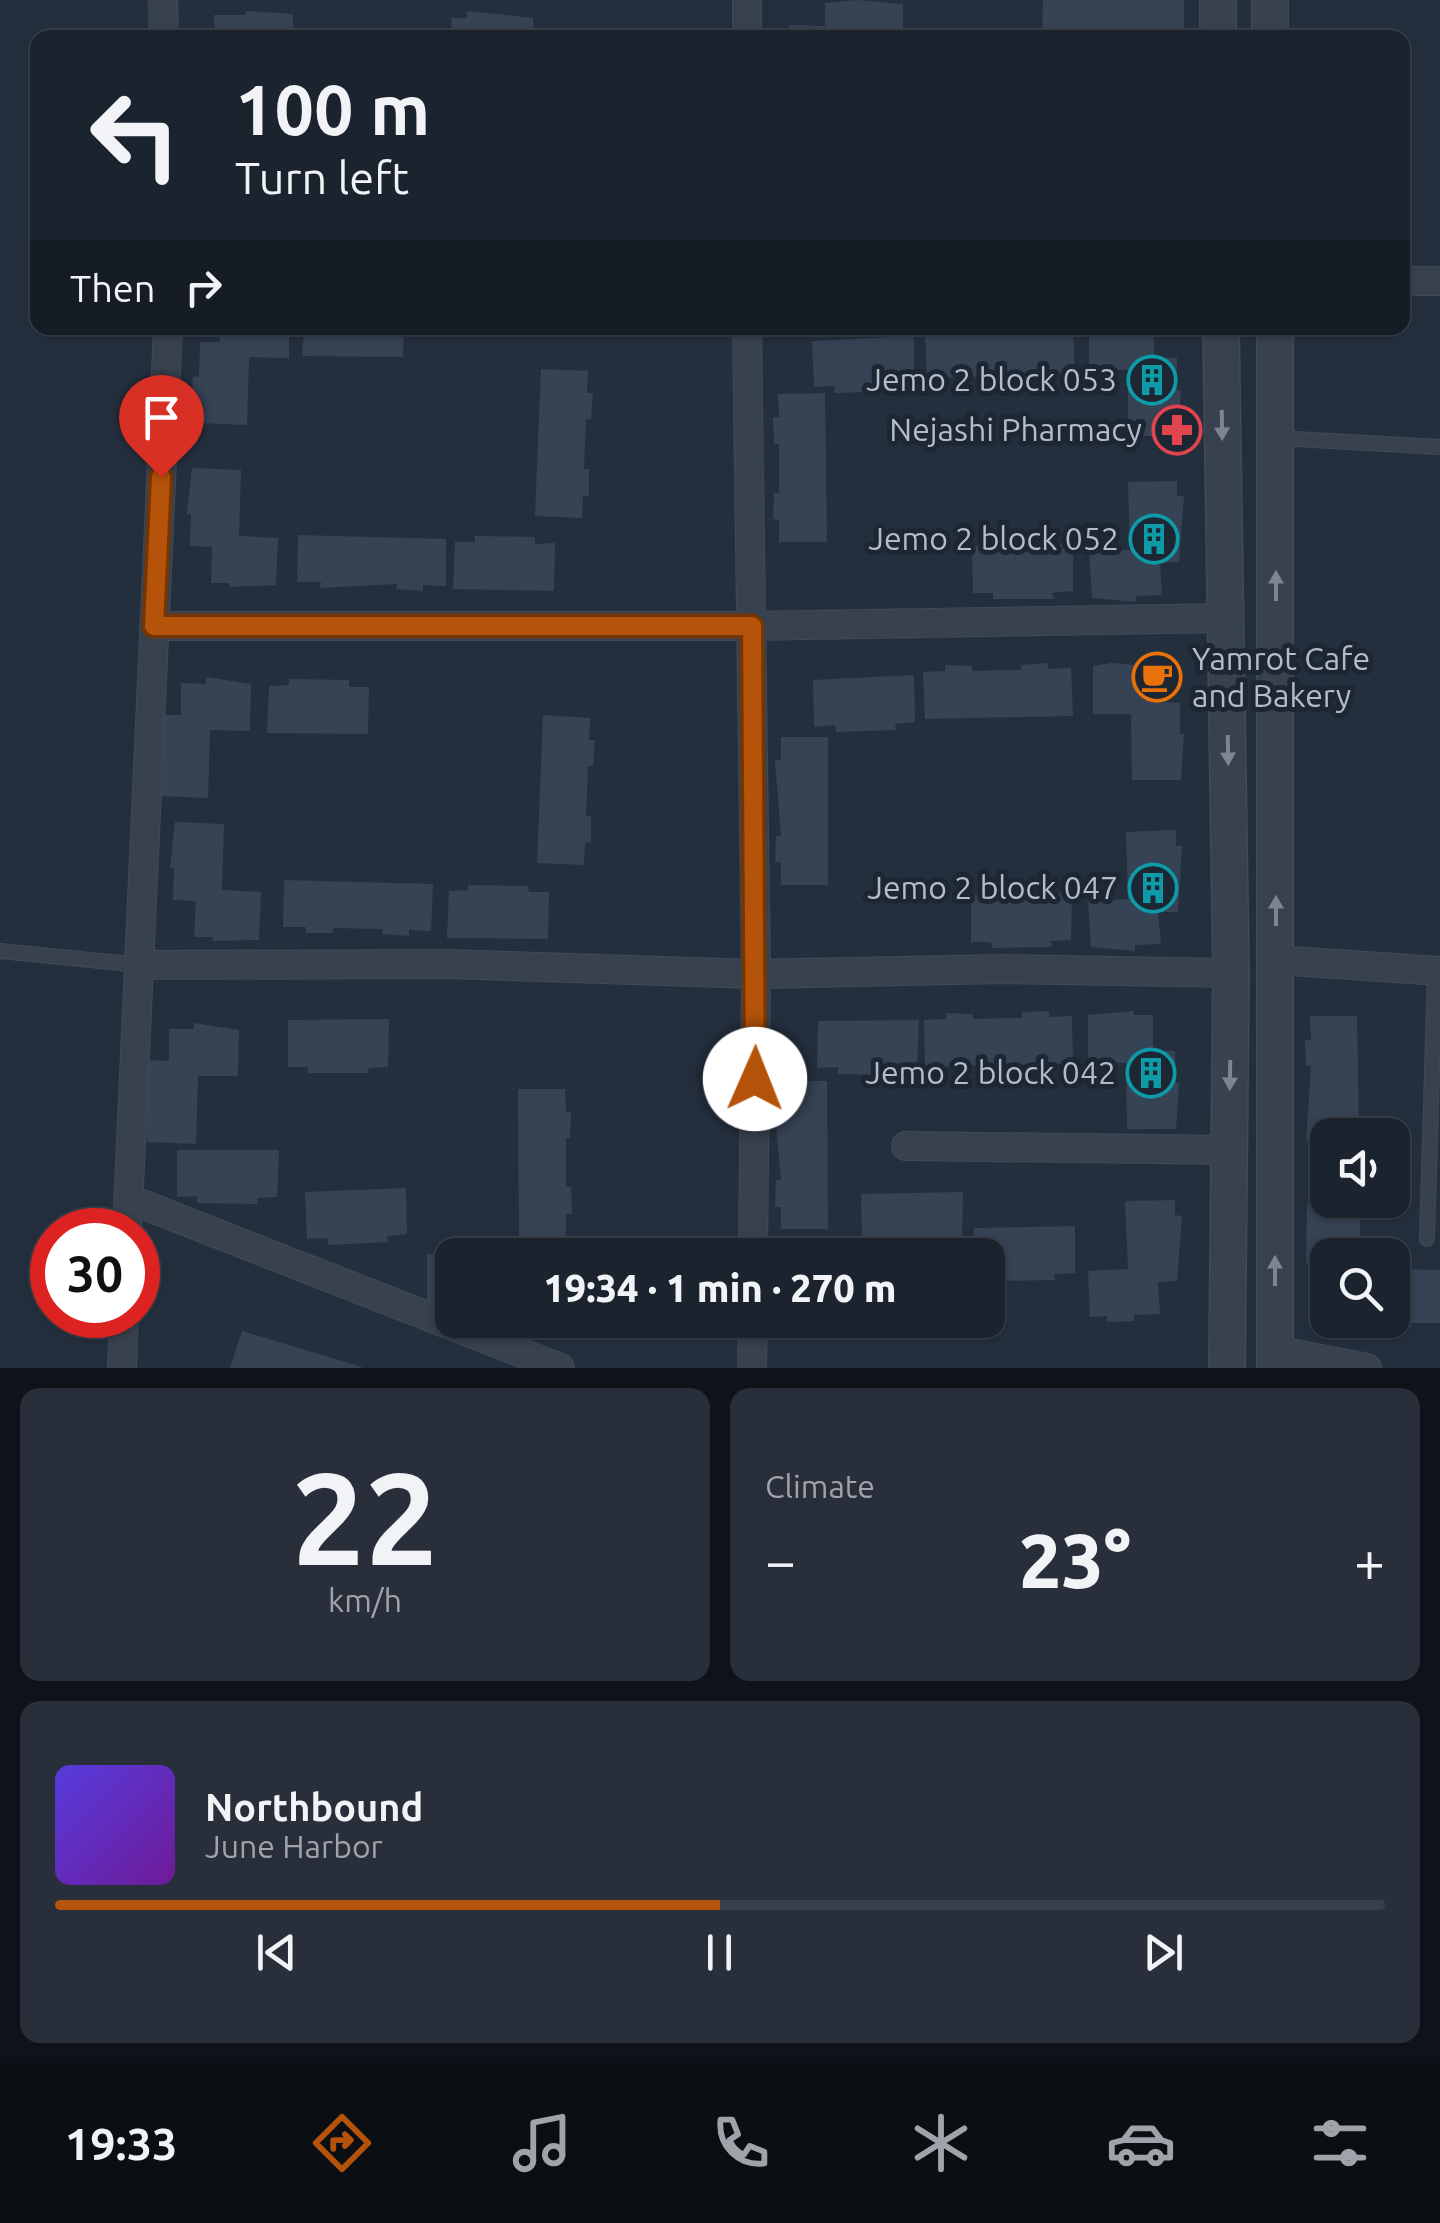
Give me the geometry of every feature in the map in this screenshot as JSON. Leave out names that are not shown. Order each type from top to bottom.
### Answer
[{"type":"street","points":[[163,0],[164,30]]},
{"type":"street","points":[[747,0],[747,30]]},
{"type":"street","points":[[1218,0],[1218,30]]},
{"type":"street","points":[[1270,0],[1270,30]]},
{"type":"street","points":[[1410,281],[1440,282]]},
{"type":"street","points":[[129,1208],[168,335]]},
{"type":"street","points":[[746,335],[756,974],[753,1238]]},
{"type":"street","points":[[1221,335],[1232,973],[1228,1368]]},
{"type":"street","points":[[1275,335],[1274,1359],[1367,1368]]},
{"type":"street","points":[[154,626],[752,626],[1226,618]]},
{"type":"street","points":[[1276,960],[1438,971]]},
{"type":"street","points":[[140,964],[448,964],[756,974],[1002,968],[1232,973]]},
{"type":"street","points":[[906,1146],[1230,1150]]},
{"type":"street","points":[[129,1199],[560,1368]]},
{"type":"street","points":[[1229,1206],[1275,1204]]},
{"type":"street","points":[[122,1368],[123,1338]]},
{"type":"street","points":[[752,1368],[753,1338]]},
{"type":"lane","points":[[1276,438],[1440,446]]},
{"type":"lane","points":[[0,951],[140,964]]},
{"type":"lane","points":[[1428,1239],[1438,971]]},
{"type":"building","points":[[857,0],[903,4],[903,30],[789,30],[789,25],[825,26],[825,3]]},
{"type":"building","points":[[1043,0],[1184,0],[1184,30],[1042,30]]},
{"type":"building","points":[[246,11],[293,14],[293,30],[215,30],[214,15],[246,15]]},
{"type":"building","points":[[467,11],[533,18],[533,30],[452,30],[451,18],[467,18]]},
{"type":"building","points":[[220,335],[289,335],[289,358],[249,357],[247,425],[197,423],[198,408],[191,407],[193,376],[199,377],[200,342],[220,342]]},
{"type":"building","points":[[304,335],[404,335],[403,357],[302,356]]},
{"type":"building","points":[[925,335],[1073,335],[1075,374],[927,378]]},
{"type":"building","name":"Jemo 2 block 053","points":[[1089,335],[1154,335],[1154,358],[1177,358],[1177,390],[1181,390],[1178,436],[1128,436],[1128,370],[1089,369]]},
{"type":"building","points":[[914,336],[914,383],[895,385],[895,391],[835,393],[834,386],[814,387],[812,341]]},
{"type":"building","points":[[541,369],[588,371],[587,393],[593,393],[591,420],[586,419],[584,469],[589,469],[589,496],[583,496],[582,518],[535,516]]},
{"type":"building","points":[[825,393],[827,542],[779,542],[779,520],[773,519],[774,493],[779,493],[779,444],[774,444],[773,417],[779,417],[778,394]]},
{"type":"building","points":[[192,468],[241,470],[239,536],[278,538],[276,585],[229,587],[230,583],[211,583],[212,547],[190,546],[191,514],[187,514]]},
{"type":"building","name":"Jemo 2 block 052","points":[[1177,481],[1177,496],[1184,496],[1179,562],[1160,563],[1162,595],[1136,596],[1137,602],[1092,598],[1089,552],[1130,550],[1128,482]]},
{"type":"building","points":[[298,535],[446,539],[446,586],[423,585],[423,591],[396,589],[397,584],[320,588],[321,582],[297,582]]},
{"type":"building","points":[[475,536],[535,537],[535,544],[555,543],[554,591],[453,589],[455,542],[475,542]]},
{"type":"building","points":[[1073,544],[1073,591],[1052,593],[1054,599],[993,599],[993,593],[973,593],[972,546]]},
{"type":"building","points":[[1048,663],[1048,669],[1071,668],[1073,716],[925,719],[923,672],[945,671],[945,665],[972,666],[972,671],[1021,670],[1021,665]]},
{"type":"building","points":[[1111,663],[1158,667],[1158,702],[1180,703],[1180,734],[1184,734],[1181,780],[1132,780],[1131,714],[1093,714],[1093,666]]},
{"type":"building","points":[[914,675],[915,722],[895,724],[896,730],[836,732],[835,725],[814,727],[813,680]]},
{"type":"building","points":[[206,677],[251,684],[250,731],[210,730],[208,798],[159,796],[161,715],[181,715],[181,683],[206,684]]},
{"type":"building","points":[[289,679],[349,680],[349,687],[369,687],[368,734],[267,733],[269,686],[289,685]]},
{"type":"building","points":[[543,715],[590,718],[589,740],[595,740],[593,766],[588,766],[586,816],[591,816],[591,842],[585,843],[584,865],[537,863]]},
{"type":"building","points":[[781,737],[828,737],[828,885],[781,885],[781,862],[775,862],[776,836],[781,836],[775,760],[781,760]]},
{"type":"building","points":[[175,822],[224,824],[222,890],[261,892],[259,940],[213,941],[213,937],[194,937],[196,901],[173,900],[174,868],[170,868]]},
{"type":"building","name":"Jemo 2 block 047","points":[[1176,830],[1176,846],[1182,846],[1178,912],[1158,912],[1161,944],[1135,945],[1135,951],[1091,947],[1088,901],[1128,899],[1126,832]]},
{"type":"building","points":[[284,880],[433,884],[431,931],[409,930],[409,936],[382,934],[383,929],[333,928],[333,933],[306,933],[306,927],[283,927]]},
{"type":"building","points":[[468,885],[528,886],[529,892],[549,892],[548,939],[447,938],[449,891],[468,890]]},
{"type":"building","points":[[1072,893],[1071,940],[1051,941],[1052,947],[992,948],[991,942],[971,942],[971,895]]},
{"type":"building","points":[[1049,1011],[1049,1017],[1072,1016],[1073,1063],[925,1067],[924,1020],[946,1019],[946,1013],[973,1014],[973,1019],[1022,1018],[1022,1012]]},
{"type":"building","name":"Jemo 2 block 042","points":[[1134,1011],[1134,1015],[1153,1015],[1153,1051],[1175,1051],[1179,1083],[1176,1129],[1127,1129],[1126,1063],[1088,1062],[1088,1015]]},
{"type":"building","points":[[1310,1016],[1357,1016],[1359,1118],[1310,1118],[1310,1142],[1306,1142],[1311,1066],[1306,1066],[1305,1040],[1311,1040]]},
{"type":"building","points":[[389,1019],[388,1067],[368,1068],[369,1073],[308,1073],[308,1067],[288,1067],[288,1020]]},
{"type":"building","points":[[919,1020],[917,1068],[898,1069],[898,1075],[838,1074],[838,1067],[817,1068],[818,1021]]},
{"type":"building","points":[[194,1023],[239,1030],[238,1076],[198,1076],[196,1144],[147,1142],[147,1126],[141,1125],[149,1060],[169,1061],[169,1029],[194,1029]]},
{"type":"building","points":[[780,1081],[827,1081],[828,1229],[781,1229],[781,1207],[775,1207],[776,1180],[781,1180],[774,1104],[780,1104]]},
{"type":"building","points":[[518,1089],[565,1089],[566,1112],[571,1112],[570,1138],[566,1138],[566,1187],[571,1187],[572,1214],[566,1214],[566,1237],[519,1237]]},
{"type":"building","points":[[177,1150],[279,1150],[277,1197],[257,1198],[258,1204],[197,1203],[197,1196],[177,1197]]},
{"type":"building","points":[[406,1188],[407,1234],[387,1236],[388,1242],[328,1245],[327,1238],[307,1239],[305,1192]]},
{"type":"building","points":[[963,1192],[962,1238],[862,1238],[861,1194]]},
{"type":"building","points":[[1175,1200],[1175,1215],[1182,1216],[1177,1281],[1158,1282],[1160,1314],[1134,1315],[1134,1321],[1107,1322],[1107,1316],[1090,1317],[1088,1271],[1128,1269],[1125,1201]]},
{"type":"building","points":[[1310,1204],[1310,1218],[1360,1218],[1360,1238],[1310,1238],[1310,1263],[1306,1264]]},
{"type":"building","points":[[1075,1226],[1075,1273],[1054,1274],[1055,1280],[1005,1281],[1005,1238],[974,1238],[974,1228]]},
{"type":"building","points":[[427,1254],[435,1254],[435,1301],[427,1301]]},
{"type":"building","points":[[1410,1269],[1440,1270],[1440,1323],[1410,1323]]},
{"type":"building","points":[[242,1331],[362,1367],[230,1368]]},
{"type":"place","name":"Jemo 2 block 053","points":[[1152,380]]},
{"type":"place","name":"Nejashi Pharmacy","points":[[1177,430]]},
{"type":"place","name":"Jemo 2 block 052","points":[[1154,539]]},
{"type":"place","name":"Yamrot Cafe and Bakery","points":[[1157,677]]},
{"type":"place","name":"Jemo 2 block 047","points":[[1153,888]]},
{"type":"place","name":"Jemo 2 block 042","points":[[1151,1073]]},
{"type":"route","points":[[161,477],[154,626],[752,626],[755,1079]]}]
